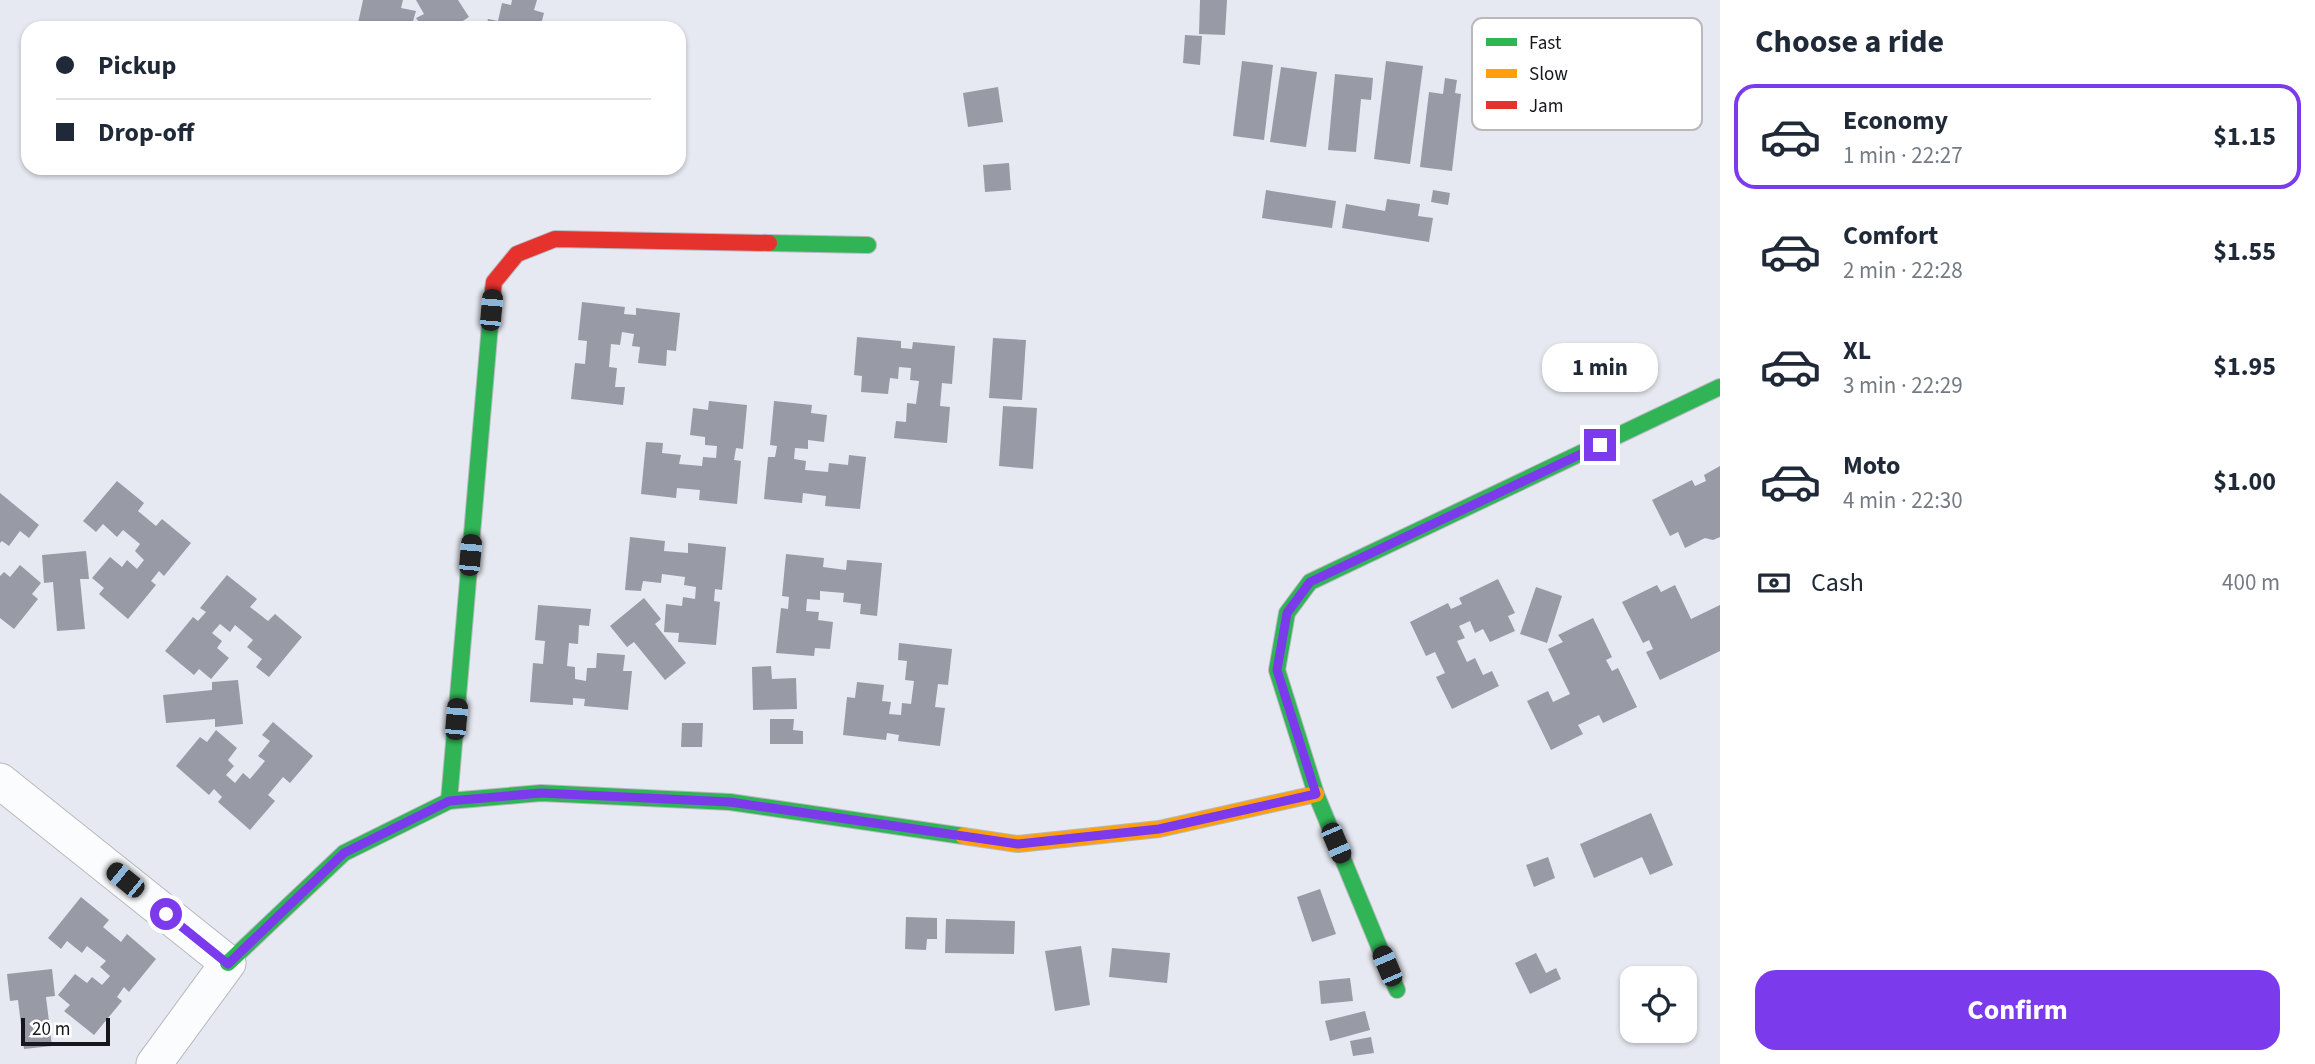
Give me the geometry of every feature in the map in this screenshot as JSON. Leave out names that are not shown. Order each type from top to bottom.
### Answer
[{"type":"street","points":[[449,801],[494,282],[517,254],[555,239],[868,244]]},
{"type":"street","points":[[1397,990],[1316,794],[1277,670],[1287,613],[1310,582],[1720,387]]},
{"type":"street","points":[[0,781],[228,964]]},
{"type":"street","points":[[154,1064],[228,964],[344,853],[449,801],[541,793],[730,802],[1018,844],[1159,829],[1316,794]]},
{"type":"building","points":[[363,0],[403,0],[401,8],[416,11],[413,21],[358,21]]},
{"type":"building","points":[[416,0],[458,0],[469,17],[463,21],[418,21],[416,18],[424,14]]},
{"type":"building","points":[[512,0],[537,0],[534,10],[544,13],[542,21],[498,21],[502,3],[511,5]]},
{"type":"building","points":[[1200,0],[1227,0],[1225,35],[1199,34]]},
{"type":"building","points":[[1185,35],[1202,36],[1200,65],[1183,63]]},
{"type":"building","points":[[1242,61],[1273,65],[1264,140],[1233,136]]},
{"type":"building","points":[[1386,61],[1423,66],[1410,164],[1374,159]]},
{"type":"building","points":[[1281,67],[1317,72],[1306,147],[1270,142]]},
{"type":"building","points":[[1335,74],[1373,78],[1371,100],[1361,99],[1356,152],[1328,150]]},
{"type":"building","points":[[1445,78],[1457,80],[1455,93],[1461,94],[1452,171],[1420,167],[1429,92],[1443,94]]},
{"type":"building","points":[[998,87],[1003,122],[968,127],[963,93]]},
{"type":"building","points":[[1009,163],[1011,190],[985,192],[983,165]]},
{"type":"building","points":[[1266,190],[1336,201],[1332,228],[1262,218]]},
{"type":"building","points":[[1433,190],[1450,193],[1448,205],[1431,202]]},
{"type":"building","points":[[1387,199],[1420,204],[1418,216],[1433,218],[1429,242],[1342,228],[1346,204],[1385,211]]},
{"type":"building","points":[[582,302],[625,307],[624,314],[636,315],[636,308],[680,313],[676,351],[667,350],[666,366],[638,363],[640,347],[632,346],[634,334],[622,332],[620,345],[611,344],[609,367],[617,368],[615,387],[625,387],[623,405],[571,399],[575,363],[585,364],[587,341],[578,340]]},
{"type":"building","points":[[857,337],[901,341],[901,348],[912,349],[913,342],[955,346],[952,384],[942,383],[940,406],[950,407],[947,443],[894,438],[896,421],[906,422],[907,403],[916,404],[919,381],[910,380],[911,368],[899,367],[898,379],[890,378],[888,394],[861,392],[862,376],[854,375]]},
{"type":"building","points":[[993,338],[1026,340],[1022,400],[989,398]]},
{"type":"building","points":[[709,401],[747,405],[743,449],[736,448],[734,460],[741,461],[737,504],[699,500],[700,490],[677,488],[676,498],[641,494],[646,442],[663,443],[662,453],[681,455],[679,464],[702,466],[703,457],[716,458],[717,446],[705,445],[705,437],[690,435],[693,408],[708,410]]},
{"type":"building","points":[[774,401],[812,405],[811,413],[827,415],[824,442],[808,440],[808,449],[795,448],[794,459],[806,461],[805,470],[828,472],[829,463],[848,465],[849,455],[866,457],[860,509],[825,506],[826,496],[803,493],[802,503],[764,499],[768,457],[775,457],[777,446],[770,445]]},
{"type":"building","points":[[1003,406],[1037,408],[1033,469],[999,466]]},
{"type":"building","points":[[1720,466],[1720,537],[1713,540],[1705,538],[1685,548],[1678,532],[1670,536],[1652,500],[1692,480],[1695,486],[1706,481],[1704,475]]},
{"type":"building","points":[[117,481],[144,503],[138,511],[156,526],[162,519],[191,543],[164,576],[159,571],[151,581],[156,585],[128,619],[99,594],[104,588],[92,578],[110,557],[122,567],[127,560],[137,569],[144,560],[135,551],[140,544],[123,530],[117,537],[103,524],[96,532],[83,521]]},
{"type":"building","points":[[0,493],[39,525],[29,538],[20,531],[9,546],[2,541],[0,543]]},
{"type":"building","points":[[630,537],[665,541],[664,551],[688,553],[688,543],[726,547],[722,590],[715,589],[714,601],[720,602],[716,645],[678,642],[679,633],[664,632],[666,604],[682,606],[683,597],[695,599],[696,587],[684,585],[685,577],[662,574],[661,583],[643,581],[641,591],[625,590]]},
{"type":"building","points":[[86,551],[89,579],[80,579],[85,629],[57,631],[53,582],[44,583],[42,555]]},
{"type":"building","points":[[786,554],[824,558],[823,567],[846,570],[847,560],[882,563],[877,616],[860,614],[861,604],[843,602],[844,593],[820,591],[820,600],[807,599],[806,611],[819,612],[818,620],[833,622],[830,649],[815,648],[814,656],[776,653],[781,608],[788,609],[789,597],[782,596]]},
{"type":"building","points":[[20,565],[41,583],[32,594],[38,599],[14,629],[0,618],[0,576],[4,572],[10,577]]},
{"type":"building","points":[[227,575],[257,599],[250,607],[268,621],[275,614],[302,637],[269,677],[256,667],[262,659],[247,647],[253,640],[235,625],[230,632],[220,624],[212,633],[222,641],[217,648],[229,658],[211,679],[199,669],[194,675],[165,651],[193,617],[198,621],[206,612],[200,608]]},
{"type":"building","points":[[1498,579],[1515,613],[1508,616],[1515,631],[1490,642],[1483,629],[1475,633],[1470,621],[1459,626],[1465,638],[1457,641],[1467,662],[1475,658],[1483,675],[1492,671],[1499,686],[1452,709],[1436,677],[1445,673],[1435,652],[1426,656],[1410,622],[1448,603],[1451,609],[1462,604],[1459,598]]},
{"type":"building","points":[[1657,585],[1661,592],[1675,585],[1691,619],[1720,605],[1720,651],[1660,680],[1646,652],[1653,649],[1649,640],[1643,643],[1622,602]]},
{"type":"building","points":[[1536,587],[1562,596],[1547,643],[1520,634]]},
{"type":"building","points":[[644,598],[661,619],[655,624],[686,663],[665,680],[634,642],[627,647],[610,626]]},
{"type":"building","points":[[538,605],[591,609],[589,626],[579,625],[578,644],[569,643],[567,666],[575,667],[575,679],[586,681],[587,668],[596,668],[597,653],[625,655],[623,671],[632,671],[628,710],[584,706],[585,699],[573,698],[573,705],[530,702],[533,663],[543,664],[545,641],[535,640]]},
{"type":"building","points":[[1593,618],[1612,657],[1606,660],[1612,671],[1618,668],[1637,707],[1603,723],[1599,715],[1578,725],[1583,734],[1551,750],[1527,701],[1548,691],[1553,702],[1570,694],[1548,649],[1563,642],[1558,635]]},
{"type":"building","points":[[899,643],[952,649],[948,685],[938,684],[935,707],[945,708],[940,746],[898,741],[899,735],[887,733],[886,740],[843,735],[847,697],[855,698],[857,682],[884,685],[882,701],[891,702],[889,714],[901,715],[902,703],[911,704],[914,681],[905,680],[907,661],[898,660]]},
{"type":"building","points":[[771,666],[772,679],[796,678],[797,709],[753,710],[752,667]]},
{"type":"building","points":[[238,680],[243,724],[215,727],[215,719],[166,723],[163,695],[212,690],[212,682]]},
{"type":"building","points":[[770,719],[794,719],[793,730],[803,731],[803,744],[770,744]]},
{"type":"building","points":[[273,722],[313,756],[290,783],[283,777],[268,795],[275,801],[250,830],[218,802],[222,797],[214,789],[209,795],[176,766],[200,737],[207,742],[216,730],[237,748],[228,760],[234,766],[226,775],[235,783],[243,773],[250,779],[265,761],[258,756],[270,741],[262,735]]},
{"type":"building","points":[[682,723],[703,723],[702,747],[681,747]]},
{"type":"building","points":[[1651,813],[1673,865],[1650,875],[1642,857],[1594,878],[1580,844]]},
{"type":"building","points":[[1548,857],[1555,878],[1534,887],[1526,865]]},
{"type":"building","points":[[1320,889],[1336,934],[1312,942],[1297,897]]},
{"type":"building","points":[[81,897],[109,920],[103,927],[121,942],[127,934],[156,959],[129,992],[124,987],[117,997],[122,1001],[94,1035],[64,1011],[70,1005],[58,995],[75,974],[87,983],[92,977],[102,985],[110,976],[100,967],[106,961],[87,946],[82,953],[67,941],[61,949],[48,938]]},
{"type":"building","points":[[906,917],[937,918],[937,939],[927,939],[926,950],[905,949]]},
{"type":"building","points":[[946,919],[1015,921],[1014,954],[945,953]]},
{"type":"building","points":[[1081,946],[1090,1005],[1055,1011],[1045,951]]},
{"type":"building","points":[[1112,948],[1170,953],[1167,983],[1109,977]]},
{"type":"building","points":[[1536,953],[1546,973],[1556,968],[1561,979],[1530,994],[1515,963]]},
{"type":"building","points":[[52,969],[55,996],[46,997],[52,1046],[24,1049],[18,1000],[10,1001],[7,974]]},
{"type":"building","points":[[1350,978],[1353,1001],[1321,1004],[1319,981]]},
{"type":"building","points":[[1365,1011],[1370,1030],[1330,1041],[1325,1021]]},
{"type":"building","points":[[1371,1037],[1374,1053],[1353,1056],[1350,1041]]},
{"type":"traffic: fast","points":[[769,243],[868,245]]},
{"type":"traffic: fast","points":[[449,801],[493,290]]},
{"type":"traffic: fast","points":[[1397,990],[1316,794],[1277,670],[1287,613],[1310,582],[1720,387]]},
{"type":"traffic: fast","points":[[228,963],[344,853],[449,801],[541,793],[730,802],[963,836]]},
{"type":"traffic: slow","points":[[963,836],[1018,844],[1159,829],[1316,794]]},
{"type":"traffic: jam","points":[[493,290],[494,282],[517,254],[555,239],[769,243]]},
{"type":"route","points":[[166,914],[228,964],[344,853],[449,801],[541,793],[730,802],[1018,844],[1159,829],[1316,794],[1277,670],[1287,613],[1310,582],[1600,445]]}]
